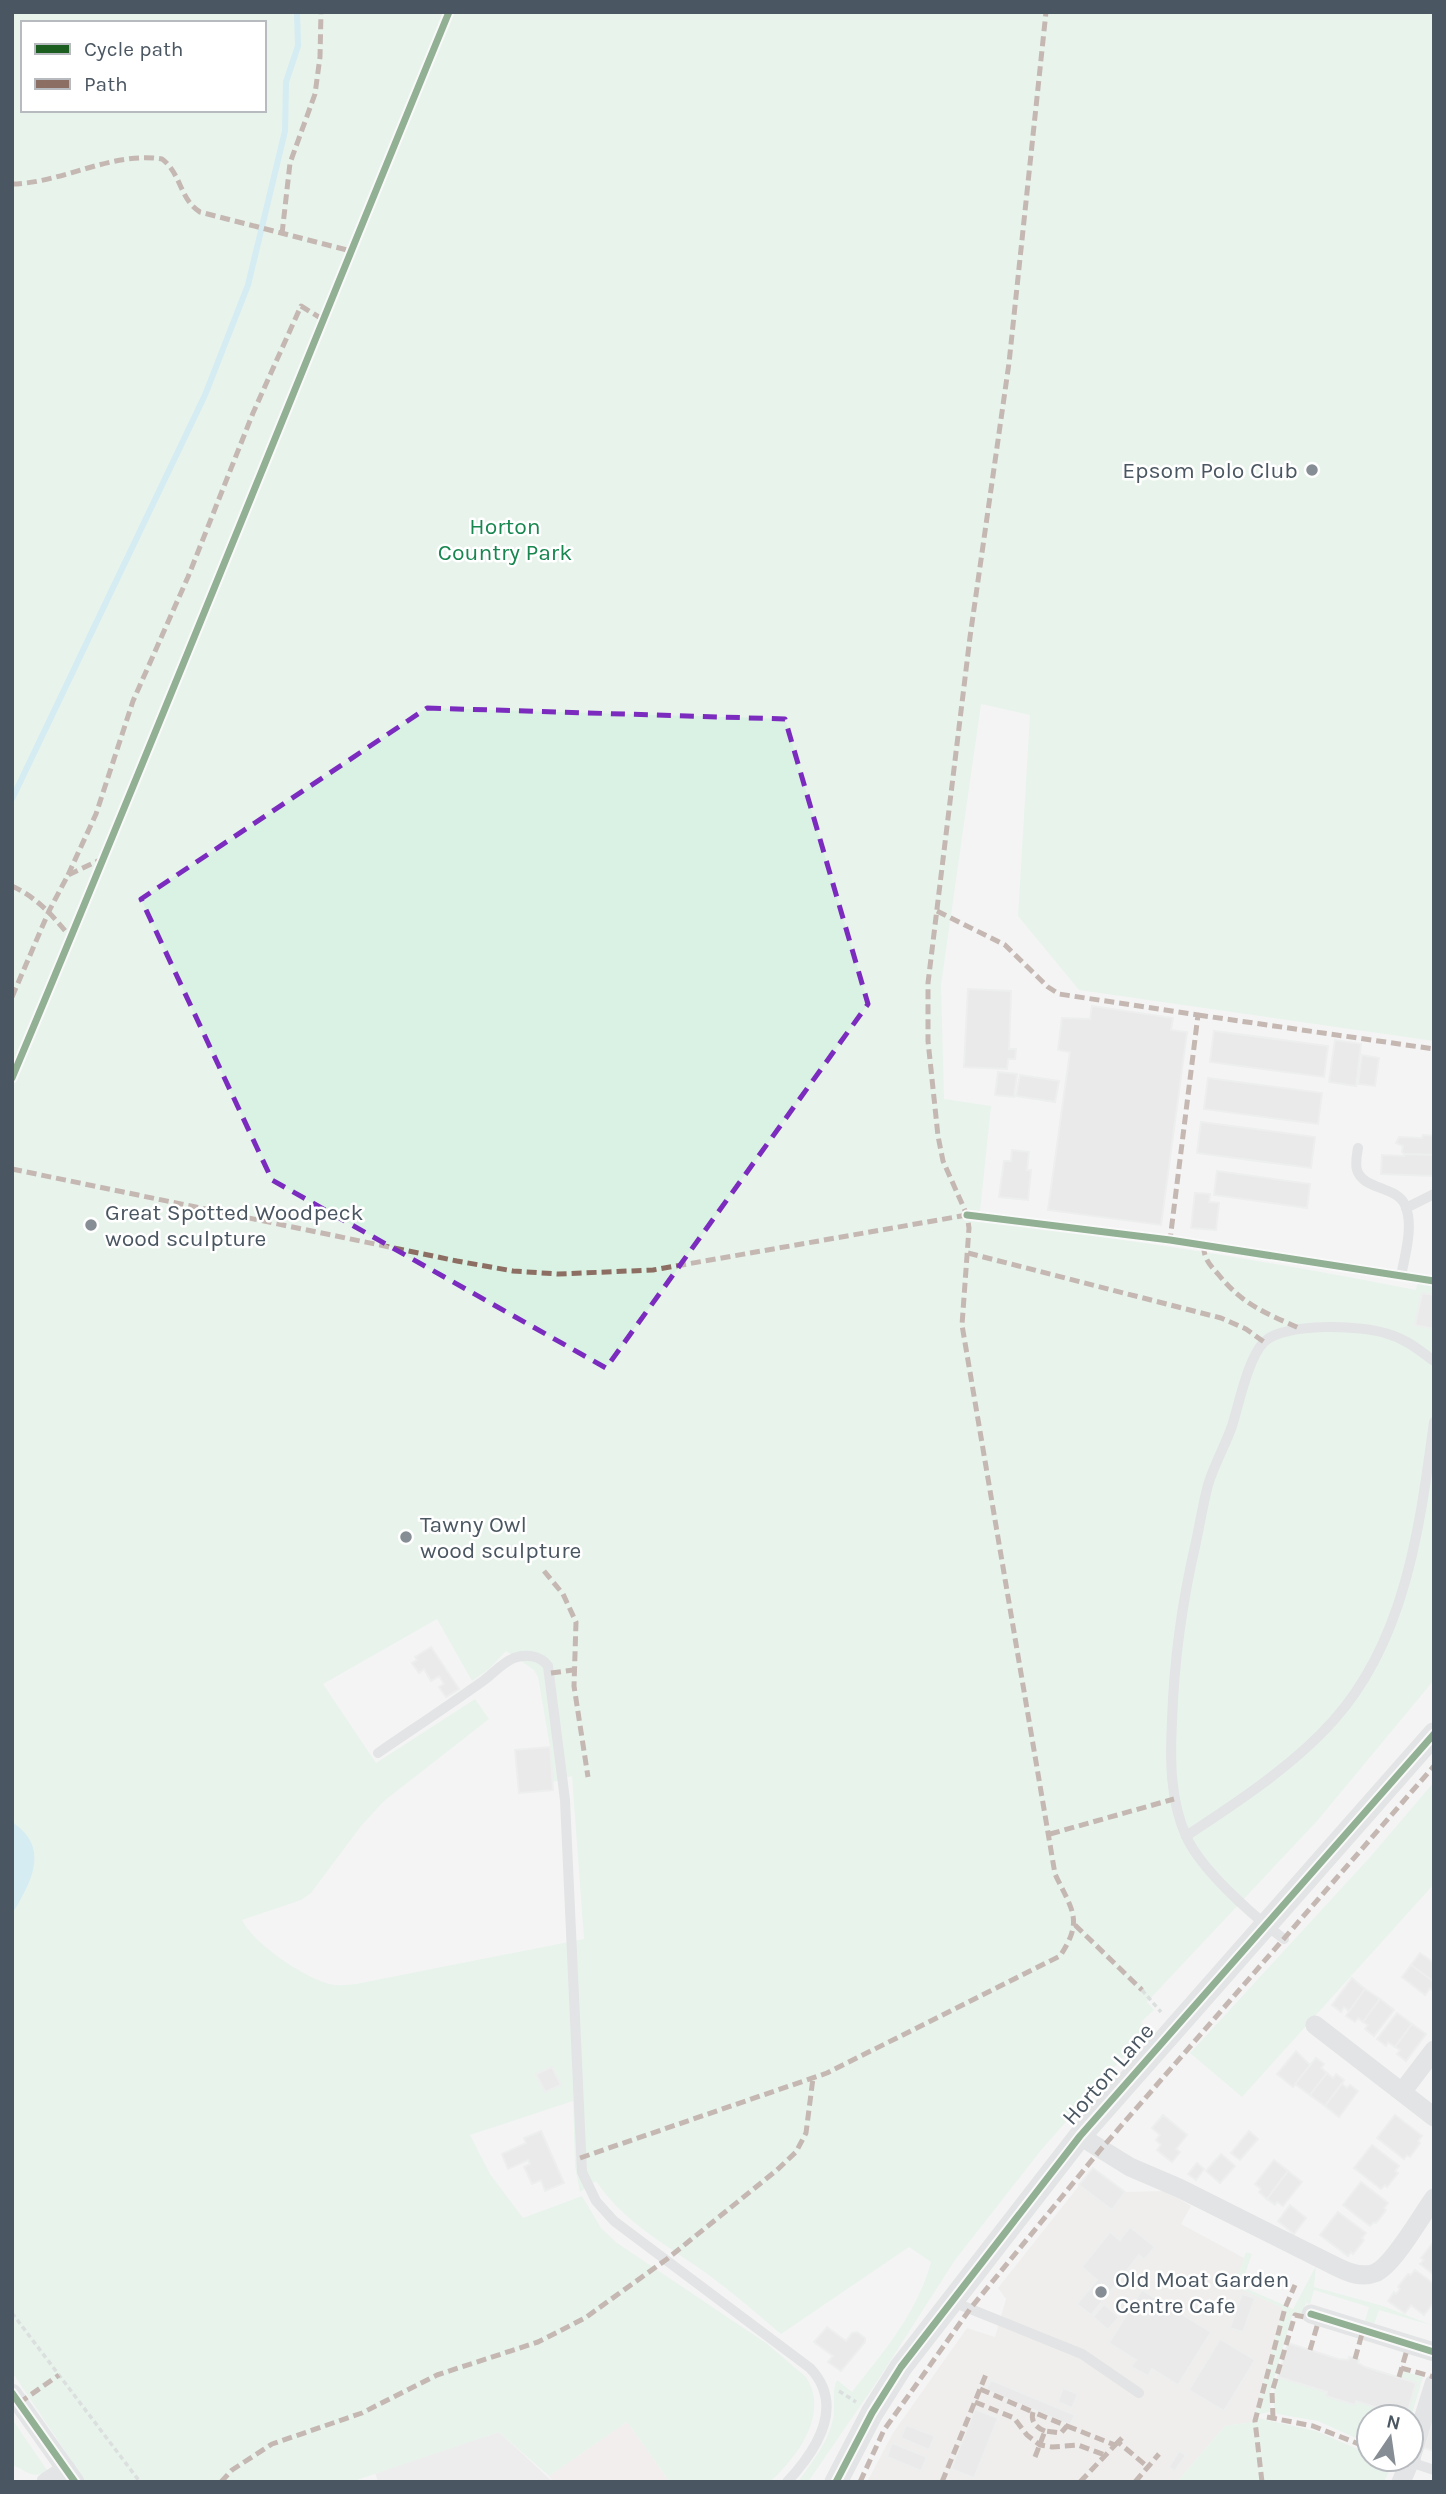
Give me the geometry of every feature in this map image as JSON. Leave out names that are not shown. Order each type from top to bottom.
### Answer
[{"type":"street","name":"Horton Lane","points":[[829,2482],[840,2473],[872,2413],[901,2367],[1080,2136],[1275,1932],[1434,1734]]},
{"type":"street","points":[[1315,2025],[1434,2117]]},
{"type":"street","points":[[1402,2092],[1434,2050]]},
{"type":"street","points":[[1080,2136],[1130,2167],[1356,2274],[1371,2274],[1386,2265],[1434,2198]]},
{"type":"street","points":[[1311,2314],[1434,2352]]},
{"type":"street","points":[[1425,2412],[1434,2384]]},
{"type":"street","points":[[12,2393],[71,2475],[46,2482]]},
{"type":"lane","points":[[1358,1147],[1359,1174],[1400,1198],[1406,1208],[1408,1226],[1401,1276]]},
{"type":"lane","points":[[1406,1208],[1434,1194]]},
{"type":"lane","points":[[967,1215],[1170,1240],[1434,1281]]},
{"type":"lane","points":[[1275,1932],[1201,1862],[1186,1836],[1174,1799],[1171,1746],[1174,1669],[1184,1594],[1209,1484],[1259,1348],[1268,1339],[1283,1332],[1321,1328],[1367,1329],[1402,1339],[1434,1361]]},
{"type":"lane","points":[[1186,1836],[1236,1804],[1310,1743],[1332,1723],[1363,1683],[1390,1626],[1406,1576],[1420,1517],[1434,1422]]},
{"type":"lane","points":[[378,1753],[508,1661],[532,1656],[544,1661],[548,1666],[565,1800],[580,2158],[585,2182],[596,2201],[614,2221],[810,2368],[823,2387],[826,2410],[820,2436],[806,2461],[787,2482]]},
{"type":"lane","points":[[952,2302],[1082,2354],[1139,2393]]},
{"type":"path","points":[[1142,1990],[1161,2011],[1157,2018]]},
{"type":"path","points":[[12,2314],[140,2482]]},
{"type":"path","points":[[823,2387],[835,2388],[872,2413]]},
{"type":"highlighted area","points":[[427,708],[785,719],[868,1004],[606,1368],[272,1180],[141,899]]},
{"type":"shaded area","points":[[1093,2168],[1125,2192],[1166,2191],[1191,2206],[1181,2224],[1244,2258],[1235,2286],[1283,2308],[1253,2422],[1225,2426],[1177,2482],[867,2482],[893,2433],[967,2328],[995,2337],[1006,2299],[998,2288]]},
{"type":"shaded area","points":[[627,2422],[670,2482],[553,2482],[549,2476]]},
{"type":"shaded area","points":[[499,2432],[553,2482],[378,2482],[375,2473]]},
{"type":"green space","name":"Horton Country Park","points":[[12,12],[1434,12],[1434,1041],[1079,990],[1018,916],[1030,715],[981,704],[941,985],[944,1099],[991,1106],[979,1221],[1198,1251],[1416,1290],[1418,1281],[1434,1284],[1434,1680],[1317,1821],[1147,2002],[1154,2010],[1141,2022],[1148,2029],[1042,2149],[955,2260],[808,2482],[798,2482],[819,2452],[831,2428],[837,2380],[852,2392],[908,2315],[931,2262],[909,2247],[781,2334],[716,2280],[632,2221],[596,2181],[580,2192],[575,2166],[573,2101],[470,2135],[490,2174],[523,2218],[582,2196],[601,2228],[617,2243],[766,2343],[806,2377],[812,2391],[812,2420],[800,2448],[770,2482],[670,2482],[627,2422],[549,2476],[499,2432],[351,2482],[86,2482],[12,2372]],"holes":[[[437,1619],[472,1681],[489,1669],[506,1651],[534,1670],[538,1677],[553,1782],[572,1776],[584,1939],[356,1984],[329,1984],[280,1958],[257,1939],[242,1920],[301,1900],[311,1893],[361,1826],[384,1801],[489,1719],[475,1699],[376,1763],[323,1684]]]},
{"type":"green space","points":[[1434,1782],[1434,1884],[1242,2097],[1190,2053],[1371,1856]]},
{"type":"green space","points":[[1246,2252],[1252,2254],[1241,2286],[1293,2309],[1316,2266],[1314,2287],[1383,2306],[1434,2326],[1379,2310],[1374,2324],[1365,2321],[1369,2307],[1314,2290],[1310,2304],[1306,2303],[1302,2314],[1293,2313],[1270,2392],[1270,2412],[1259,2414],[1258,2418],[1316,2431],[1355,2448],[1355,2473],[1388,2473],[1384,2482],[1177,2482],[1225,2426],[1253,2422],[1283,2308],[1234,2286]]},
{"type":"green space","points":[[1403,2371],[1423,2377],[1415,2403],[1409,2403],[1416,2383],[1400,2378]]},
{"type":"green space","points":[[1278,2377],[1327,2392],[1326,2396],[1354,2405],[1355,2403],[1355,2438],[1318,2421],[1277,2414],[1274,2406],[1275,2386]]},
{"type":"green space","points":[[12,2419],[47,2470],[33,2475],[12,2465]]},
{"type":"water","points":[[12,1822],[24,1832],[31,1843],[34,1866],[26,1890],[12,1914]]},
{"type":"building","points":[[968,989],[1011,991],[1009,1049],[1016,1049],[1015,1059],[1008,1059],[1007,1069],[964,1067]]},
{"type":"building","points":[[1092,1006],[1173,1018],[1171,1030],[1187,1032],[1161,1225],[1048,1210],[1070,1052],[1058,1050],[1062,1018],[1090,1019]]},
{"type":"building","points":[[1214,1031],[1328,1046],[1324,1077],[1210,1062]]},
{"type":"building","points":[[1335,1040],[1361,1044],[1356,1086],[1329,1082]]},
{"type":"building","points":[[1362,1055],[1379,1058],[1375,1086],[1358,1084]]},
{"type":"building","points":[[998,1072],[1017,1074],[1014,1097],[995,1095]]},
{"type":"building","points":[[1020,1075],[1059,1081],[1055,1102],[1016,1096]]},
{"type":"building","points":[[1208,1078],[1322,1093],[1318,1124],[1204,1109]]},
{"type":"building","points":[[1201,1122],[1315,1137],[1311,1168],[1197,1153]]},
{"type":"building","points":[[1423,1135],[1434,1136],[1434,1155],[1404,1154],[1403,1146],[1396,1143],[1399,1137],[1422,1138]]},
{"type":"building","points":[[1012,1150],[1029,1152],[1027,1170],[1031,1170],[1028,1200],[999,1197],[1004,1161],[1011,1161]]},
{"type":"building","points":[[1382,1155],[1434,1155],[1434,1176],[1381,1174]]},
{"type":"building","points":[[1217,1171],[1310,1184],[1307,1208],[1214,1195]]},
{"type":"building","points":[[1195,1193],[1210,1194],[1209,1202],[1219,1203],[1216,1230],[1191,1228]]},
{"type":"building","points":[[1422,1293],[1434,1295],[1434,1329],[1415,1325]]},
{"type":"building","points":[[431,1647],[459,1689],[446,1697],[439,1687],[444,1684],[439,1676],[431,1681],[424,1669],[419,1673],[412,1663],[417,1660],[415,1657]]},
{"type":"building","points":[[550,1747],[553,1790],[519,1793],[515,1750]]},
{"type":"building","points":[[1420,1953],[1434,1963],[1434,1982],[1411,1965]]},
{"type":"building","points":[[1411,1965],[1434,1982],[1433,1991],[1430,1988],[1425,1995],[1402,1977]]},
{"type":"building","points":[[1352,1978],[1365,1989],[1349,2011],[1344,2007],[1341,2012],[1332,2005]]},
{"type":"building","points":[[1365,1989],[1380,1999],[1363,2022],[1358,2018],[1355,2022],[1346,2016]]},
{"type":"building","points":[[1380,1999],[1394,2010],[1374,2036],[1365,2029],[1368,2025],[1363,2022]]},
{"type":"building","points":[[1397,2013],[1412,2024],[1395,2047],[1388,2042],[1386,2046],[1377,2039]]},
{"type":"building","points":[[1412,2024],[1426,2034],[1406,2061],[1397,2054],[1400,2050],[1395,2047]]},
{"type":"building","points":[[1296,2051],[1310,2065],[1293,2087],[1277,2074]]},
{"type":"building","points":[[1316,2058],[1324,2064],[1321,2068],[1327,2073],[1310,2095],[1295,2084]]},
{"type":"building","points":[[552,2067],[561,2085],[545,2092],[536,2074]]},
{"type":"building","points":[[1327,2073],[1333,2078],[1336,2074],[1344,2080],[1325,2106],[1310,2095]]},
{"type":"building","points":[[1342,2084],[1347,2088],[1350,2085],[1358,2091],[1339,2117],[1325,2106]]},
{"type":"building","points":[[1163,2115],[1187,2135],[1176,2149],[1180,2152],[1172,2162],[1157,2150],[1161,2145],[1156,2140],[1160,2135],[1152,2128]]},
{"type":"building","points":[[1395,2115],[1422,2136],[1410,2157],[1407,2155],[1404,2159],[1377,2138]]},
{"type":"building","points":[[541,2131],[564,2183],[545,2191],[541,2180],[532,2184],[524,2167],[530,2164],[528,2160],[508,2169],[502,2154],[526,2143],[524,2138]]},
{"type":"building","points":[[1249,2131],[1258,2139],[1240,2160],[1231,2153]]},
{"type":"building","points":[[1372,2145],[1399,2166],[1395,2171],[1398,2173],[1387,2187],[1385,2185],[1381,2189],[1354,2168]]},
{"type":"building","points":[[1221,2154],[1235,2166],[1220,2183],[1206,2171]]},
{"type":"building","points":[[1274,2160],[1288,2171],[1267,2199],[1255,2184]]},
{"type":"building","points":[[1197,2163],[1204,2169],[1196,2180],[1188,2174]]},
{"type":"building","points":[[1093,2168],[1125,2192],[1112,2210],[1079,2185]]},
{"type":"building","points":[[1288,2171],[1302,2182],[1283,2206],[1277,2202],[1275,2205],[1267,2199]]},
{"type":"building","points":[[1361,2182],[1388,2203],[1376,2223],[1370,2226],[1343,2205]]},
{"type":"building","points":[[1290,2205],[1306,2218],[1294,2234],[1278,2221]]},
{"type":"building","points":[[1338,2212],[1366,2233],[1362,2238],[1364,2240],[1353,2254],[1351,2252],[1348,2256],[1320,2235]]},
{"type":"building","points":[[1130,2227],[1155,2247],[1144,2260],[1139,2255],[1091,2315],[1077,2304],[1097,2280],[1082,2267],[1110,2232],[1120,2240]]},
{"type":"building","points":[[1432,2244],[1434,2275],[1420,2264],[1424,2260],[1421,2258]]},
{"type":"building","points":[[1415,2270],[1434,2284],[1434,2302],[1424,2315],[1411,2305],[1405,2313],[1388,2301],[1394,2292],[1396,2294],[1400,2289],[1398,2287],[1408,2274],[1411,2275]]},
{"type":"building","points":[[1142,2290],[1211,2332],[1178,2385],[1152,2369],[1148,2376],[1131,2367],[1136,2360],[1109,2343]]},
{"type":"building","points":[[1242,2294],[1255,2298],[1243,2332],[1230,2328]]},
{"type":"building","points":[[1104,2304],[1119,2317],[1108,2330],[1093,2317]]},
{"type":"building","points":[[827,2327],[846,2341],[852,2333],[857,2332],[865,2338],[865,2342],[841,2371],[828,2362],[833,2356],[814,2342]]},
{"type":"building","points":[[1220,2339],[1255,2360],[1224,2411],[1189,2390]]},
{"type":"building","points":[[1288,2343],[1338,2359],[1353,2358],[1365,2367],[1416,2383],[1410,2403],[1356,2401],[1355,2405],[1326,2396],[1327,2392],[1278,2377]]},
{"type":"building","points":[[991,2380],[1075,2415],[1070,2425],[986,2390]]},
{"type":"building","points":[[1063,2388],[1078,2394],[1072,2408],[1058,2402]]},
{"type":"building","points":[[975,2409],[998,2418],[974,2478],[951,2469]]},
{"type":"building","points":[[1434,2415],[1434,2451],[1425,2448]]},
{"type":"building","points":[[906,2425],[935,2436],[929,2450],[901,2438]]},
{"type":"building","points":[[892,2443],[927,2457],[921,2471],[887,2457]]},
{"type":"building","points":[[1179,2451],[1186,2455],[1175,2471],[1169,2467]]},
{"type":"waterway","points":[[12,799],[205,395],[248,285],[285,131],[286,82],[298,46],[297,12]]},
{"type":"marked path","points":[[282,234],[290,163],[315,94],[320,57],[321,12]]},
{"type":"marked path","points":[[580,2158],[827,2073],[1060,1956],[1072,1933],[1073,1915],[1055,1874],[962,1325],[969,1228],[967,1215],[943,1161],[928,1041],[928,983],[970,637],[1009,363],[1046,12]]},
{"type":"marked path","points":[[12,184],[50,179],[125,159],[162,159],[173,172],[188,201],[200,212],[351,251]]},
{"type":"marked path","points":[[68,875],[96,814],[133,701],[188,577],[253,413],[301,306],[322,319]]},
{"type":"marked path","points":[[12,997],[49,911],[68,875],[102,859]]},
{"type":"marked path","points":[[12,886],[38,902],[71,938]]},
{"type":"marked path","points":[[937,911],[1005,945],[1048,987],[1059,994],[1198,1015],[1170,1240]]},
{"type":"marked path","points":[[1198,1015],[1434,1049]]},
{"type":"marked path","points":[[12,1169],[457,1261],[513,1271],[558,1274],[653,1270],[967,1215]]},
{"type":"marked path","points":[[1204,1245],[1210,1264],[1237,1294],[1256,1308],[1301,1329]]},
{"type":"marked path","points":[[968,1253],[1221,1318],[1246,1329],[1264,1342]]},
{"type":"marked path","points":[[544,1571],[563,1594],[576,1622],[574,1686],[588,1777]]},
{"type":"marked path","points":[[551,1673],[573,1670]]},
{"type":"marked path","points":[[860,2482],[884,2430],[970,2309],[1101,2149],[1434,1766]]},
{"type":"marked path","points":[[1050,1834],[1174,1799]]},
{"type":"marked path","points":[[1075,1925],[1142,1990]]},
{"type":"marked path","points":[[221,2482],[232,2470],[272,2444],[362,2413],[437,2375],[538,2342],[585,2318],[667,2259],[796,2152],[806,2133],[813,2078]]},
{"type":"marked path","points":[[1262,2482],[1255,2421],[1285,2308],[1295,2285]]},
{"type":"marked path","points":[[1273,2418],[1272,2392],[1295,2315],[1305,2317],[1311,2314]]},
{"type":"marked path","points":[[1310,2350],[1320,2316]]},
{"type":"marked path","points":[[1355,2359],[1363,2330]]},
{"type":"marked path","points":[[1399,2377],[1409,2343]]},
{"type":"marked path","points":[[1401,2368],[1434,2377]]},
{"type":"marked path","points":[[942,2482],[987,2372]]},
{"type":"marked path","points":[[19,2403],[59,2375]]},
{"type":"marked path","points":[[980,2389],[1033,2412]]},
{"type":"marked path","points":[[975,2402],[1014,2418],[1027,2435],[1040,2445],[1078,2445],[1105,2455]]},
{"type":"marked path","points":[[1035,2457],[1045,2431],[1061,2433],[1067,2426],[1033,2412],[1032,2419],[1035,2424],[1045,2431]]},
{"type":"marked path","points":[[1267,2417],[1313,2426],[1355,2442]]},
{"type":"marked path","points":[[1067,2426],[1115,2445]]},
{"type":"marked path","points":[[1122,2438],[1118,2442],[1149,2468]]},
{"type":"marked path","points":[[1080,2482],[1118,2442]]},
{"type":"marked path","points":[[1135,2482],[1159,2454]]},
{"type":"cycle path","points":[[12,1078],[449,12]]},
{"type":"cycle path","points":[[967,1215],[1170,1240],[1434,1281]]},
{"type":"cycle path","points":[[836,2482],[872,2413],[901,2367],[1080,2136],[1434,1734]]},
{"type":"cycle path","points":[[1311,2314],[1434,2352]]},
{"type":"cycle path","points":[[12,2393],[75,2482]]},
{"type":"place","name":"Epsom Polo Club","points":[[1312,470]]},
{"type":"place","name":"Great Spotted Woodpeck wood sculpture","points":[[91,1225]]},
{"type":"place","name":"Tawny Owl wood sculpture","points":[[406,1537]]},
{"type":"place","name":"Old Moat Garden Centre Cafe","points":[[1101,2292]]}]
